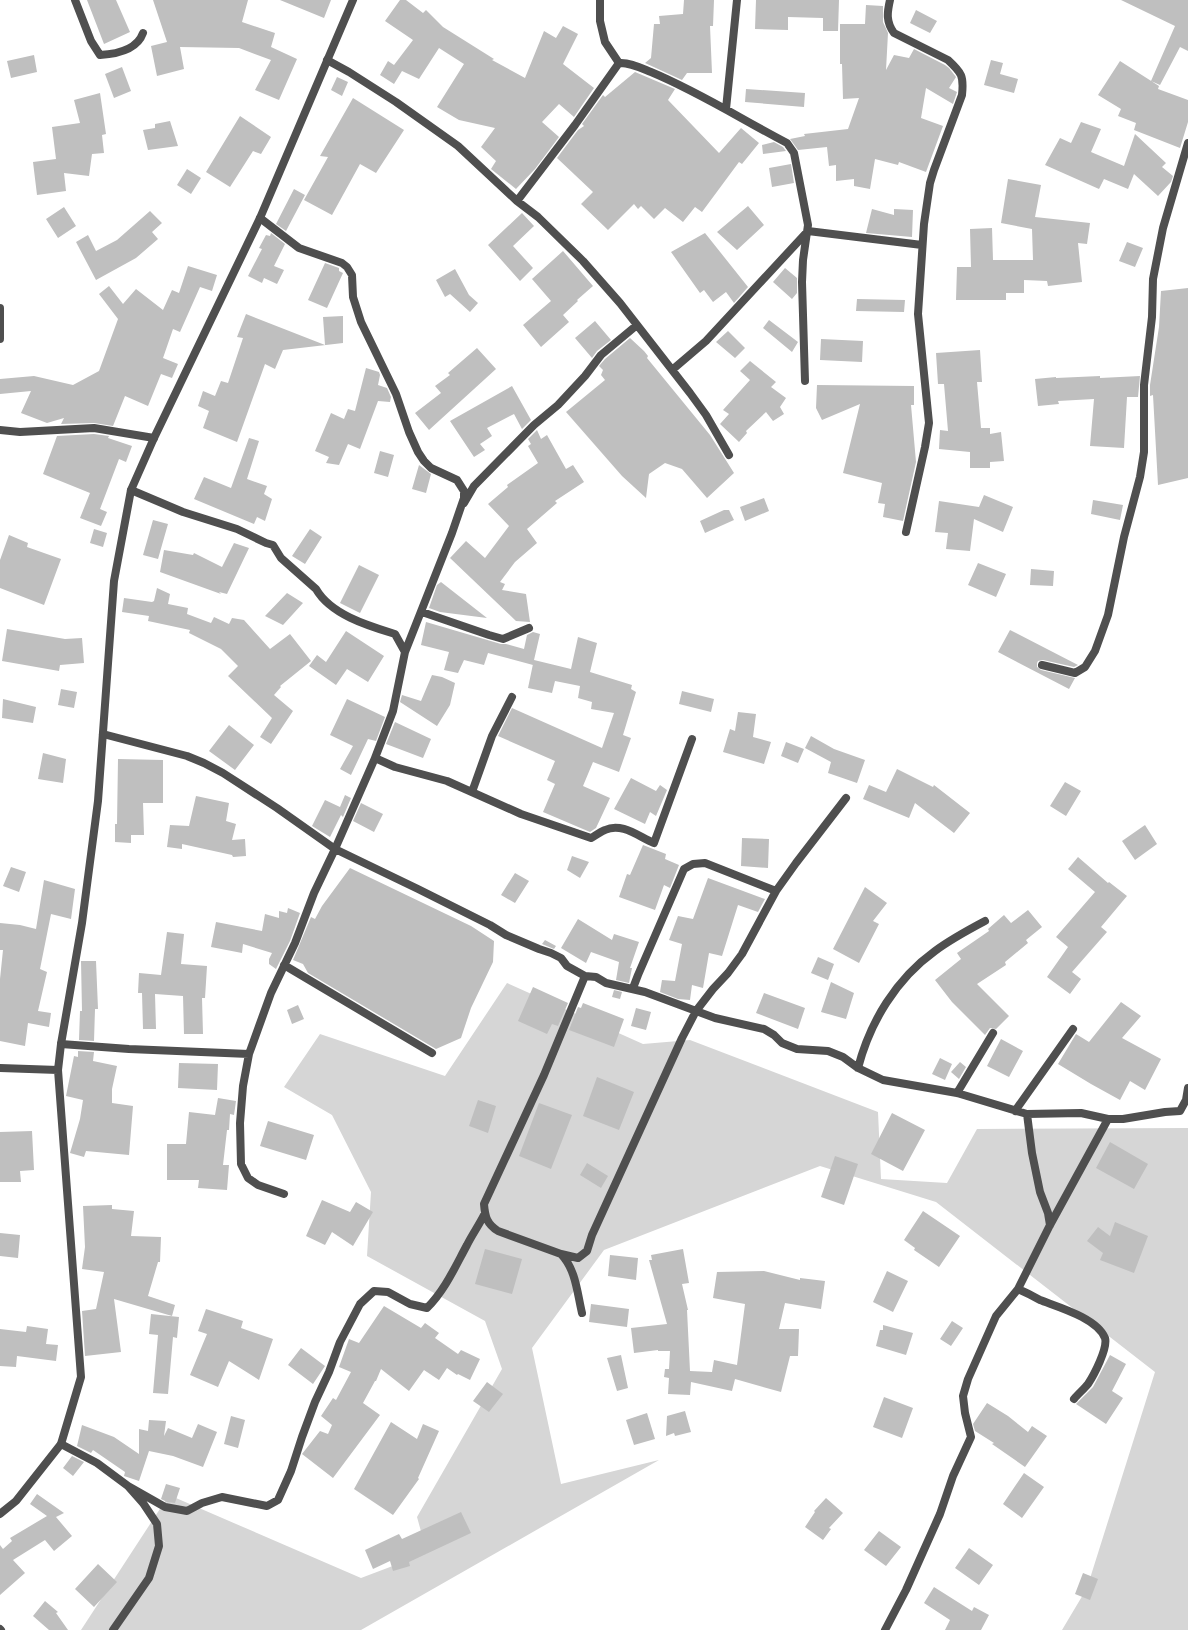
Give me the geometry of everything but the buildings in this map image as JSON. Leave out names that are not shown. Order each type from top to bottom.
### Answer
[{"type":"street","points":[[75,0],[91,41],[100,55],[116,54],[129,48],[140,41],[143,33]]},
{"type":"street","points":[[0,1514],[16,1501],[62,1444],[81,1376],[58,1070],[61,1044],[82,923],[98,801],[114,581],[131,490],[154,438],[260,218],[353,0]]},
{"type":"street","points":[[600,0],[600,21],[605,42],[619,63]]},
{"type":"street","points":[[726,109],[737,0]]},
{"type":"street","points":[[890,0],[888,25],[894,33],[948,60],[956,67],[964,80],[958,108],[930,183],[922,245],[918,314],[929,423],[926,447],[906,532]]},
{"type":"street","points":[[327,60],[396,102],[458,146],[517,201],[538,217],[583,261],[609,289],[698,404],[729,455]]},
{"type":"street","points":[[517,201],[575,125],[619,63],[624,62],[678,84],[787,143],[794,153],[804,201],[808,231],[803,260],[802,282],[805,381]]},
{"type":"street","points":[[1042,665],[1075,673],[1085,666],[1095,651],[1108,615],[1124,537],[1140,477],[1144,452],[1144,385],[1152,317],[1153,279],[1163,228],[1188,143]]},
{"type":"street","points":[[260,218],[299,248],[342,263],[347,267],[352,275],[353,297],[361,322],[396,394],[413,443],[424,461],[431,468],[457,480],[464,491],[464,498],[438,573],[406,652],[393,711],[375,758],[335,850],[314,893],[295,943],[271,993],[249,1054],[243,1086],[240,1123],[241,1164],[248,1178],[258,1185],[284,1194]]},
{"type":"street","points":[[808,231],[922,245]]},
{"type":"street","points":[[672,370],[706,341],[808,231]]},
{"type":"street","points":[[0,308],[0,339]]},
{"type":"street","points":[[461,507],[474,486],[534,425],[558,405],[585,376],[601,355],[637,325]]},
{"type":"street","points":[[0,430],[20,432],[94,428],[154,438]]},
{"type":"street","points":[[131,490],[183,512],[237,529],[273,545],[281,558],[316,589],[320,595],[335,609],[360,623],[395,634],[406,652]]},
{"type":"street","points":[[422,612],[503,639],[529,628]]},
{"type":"street","points":[[472,792],[492,736],[512,697]]},
{"type":"street","points":[[103,734],[187,756],[204,763],[223,773],[277,808],[335,850],[418,889],[490,925],[506,935],[561,958],[567,966],[585,976],[596,977],[606,983],[634,988],[715,1018],[764,1029],[774,1035],[782,1043],[797,1048],[828,1051],[883,1080],[957,1093],[1027,1114],[1081,1113],[1108,1119],[1124,1119],[1165,1112],[1184,1112],[1188,1088]]},
{"type":"street","points":[[375,758],[395,767],[447,782],[521,814],[591,838],[606,829],[619,828],[630,831],[654,843],[692,739]]},
{"type":"street","points":[[585,976],[544,1075],[484,1204],[484,1215],[490,1226],[561,1254],[578,1258],[587,1251],[592,1235],[682,1038],[696,1011],[742,954],[776,891],[846,798]]},
{"type":"street","points":[[634,988],[638,975],[684,869],[693,864],[705,863],[776,891]]},
{"type":"street","points":[[858,1068],[863,1050],[874,1025],[892,992],[934,951],[985,920]]},
{"type":"street","points":[[284,965],[432,1053]]},
{"type":"street","points":[[1016,1111],[1073,1029]]},
{"type":"street","points":[[957,1093],[993,1032]]},
{"type":"street","points":[[61,1044],[129,1049],[249,1054]]},
{"type":"street","points":[[0,1068],[58,1070]]},
{"type":"street","points":[[1027,1114],[1032,1154],[1040,1192],[1048,1213],[1050,1225]]},
{"type":"street","points":[[885,1630],[906,1590],[940,1514],[953,1476],[972,1437],[966,1413],[964,1396],[968,1379],[996,1316],[1018,1289],[1050,1225],[1108,1119]]},
{"type":"street","points":[[62,1444],[97,1464],[128,1486],[165,1508],[187,1511],[202,1503],[222,1496],[267,1506],[278,1500],[291,1472],[315,1402],[329,1372],[340,1342],[360,1304],[374,1291],[388,1292],[410,1304],[427,1308],[437,1299],[484,1215]]},
{"type":"street","points":[[561,1254],[568,1261],[574,1272],[582,1313]]},
{"type":"street","points":[[1018,1289],[1072,1312],[1092,1323],[1102,1332],[1106,1340],[1101,1360],[1088,1384],[1074,1399]]},
{"type":"street","points":[[113,1630],[149,1578],[160,1546],[157,1524],[143,1503],[128,1486]]},
{"type":"shaded area","points":[[507,983],[643,1044],[690,1040],[878,1112],[881,1179],[947,1183],[977,1129],[1188,1128],[1188,1630],[1062,1630],[1087,1588],[1155,1372],[936,1202],[820,1166],[604,1250],[532,1348],[561,1484],[659,1460],[361,1630],[81,1630],[169,1495],[361,1578],[427,1553],[417,1517],[502,1369],[485,1321],[367,1256],[371,1192],[332,1115],[284,1087],[320,1034],[445,1076]]}]
